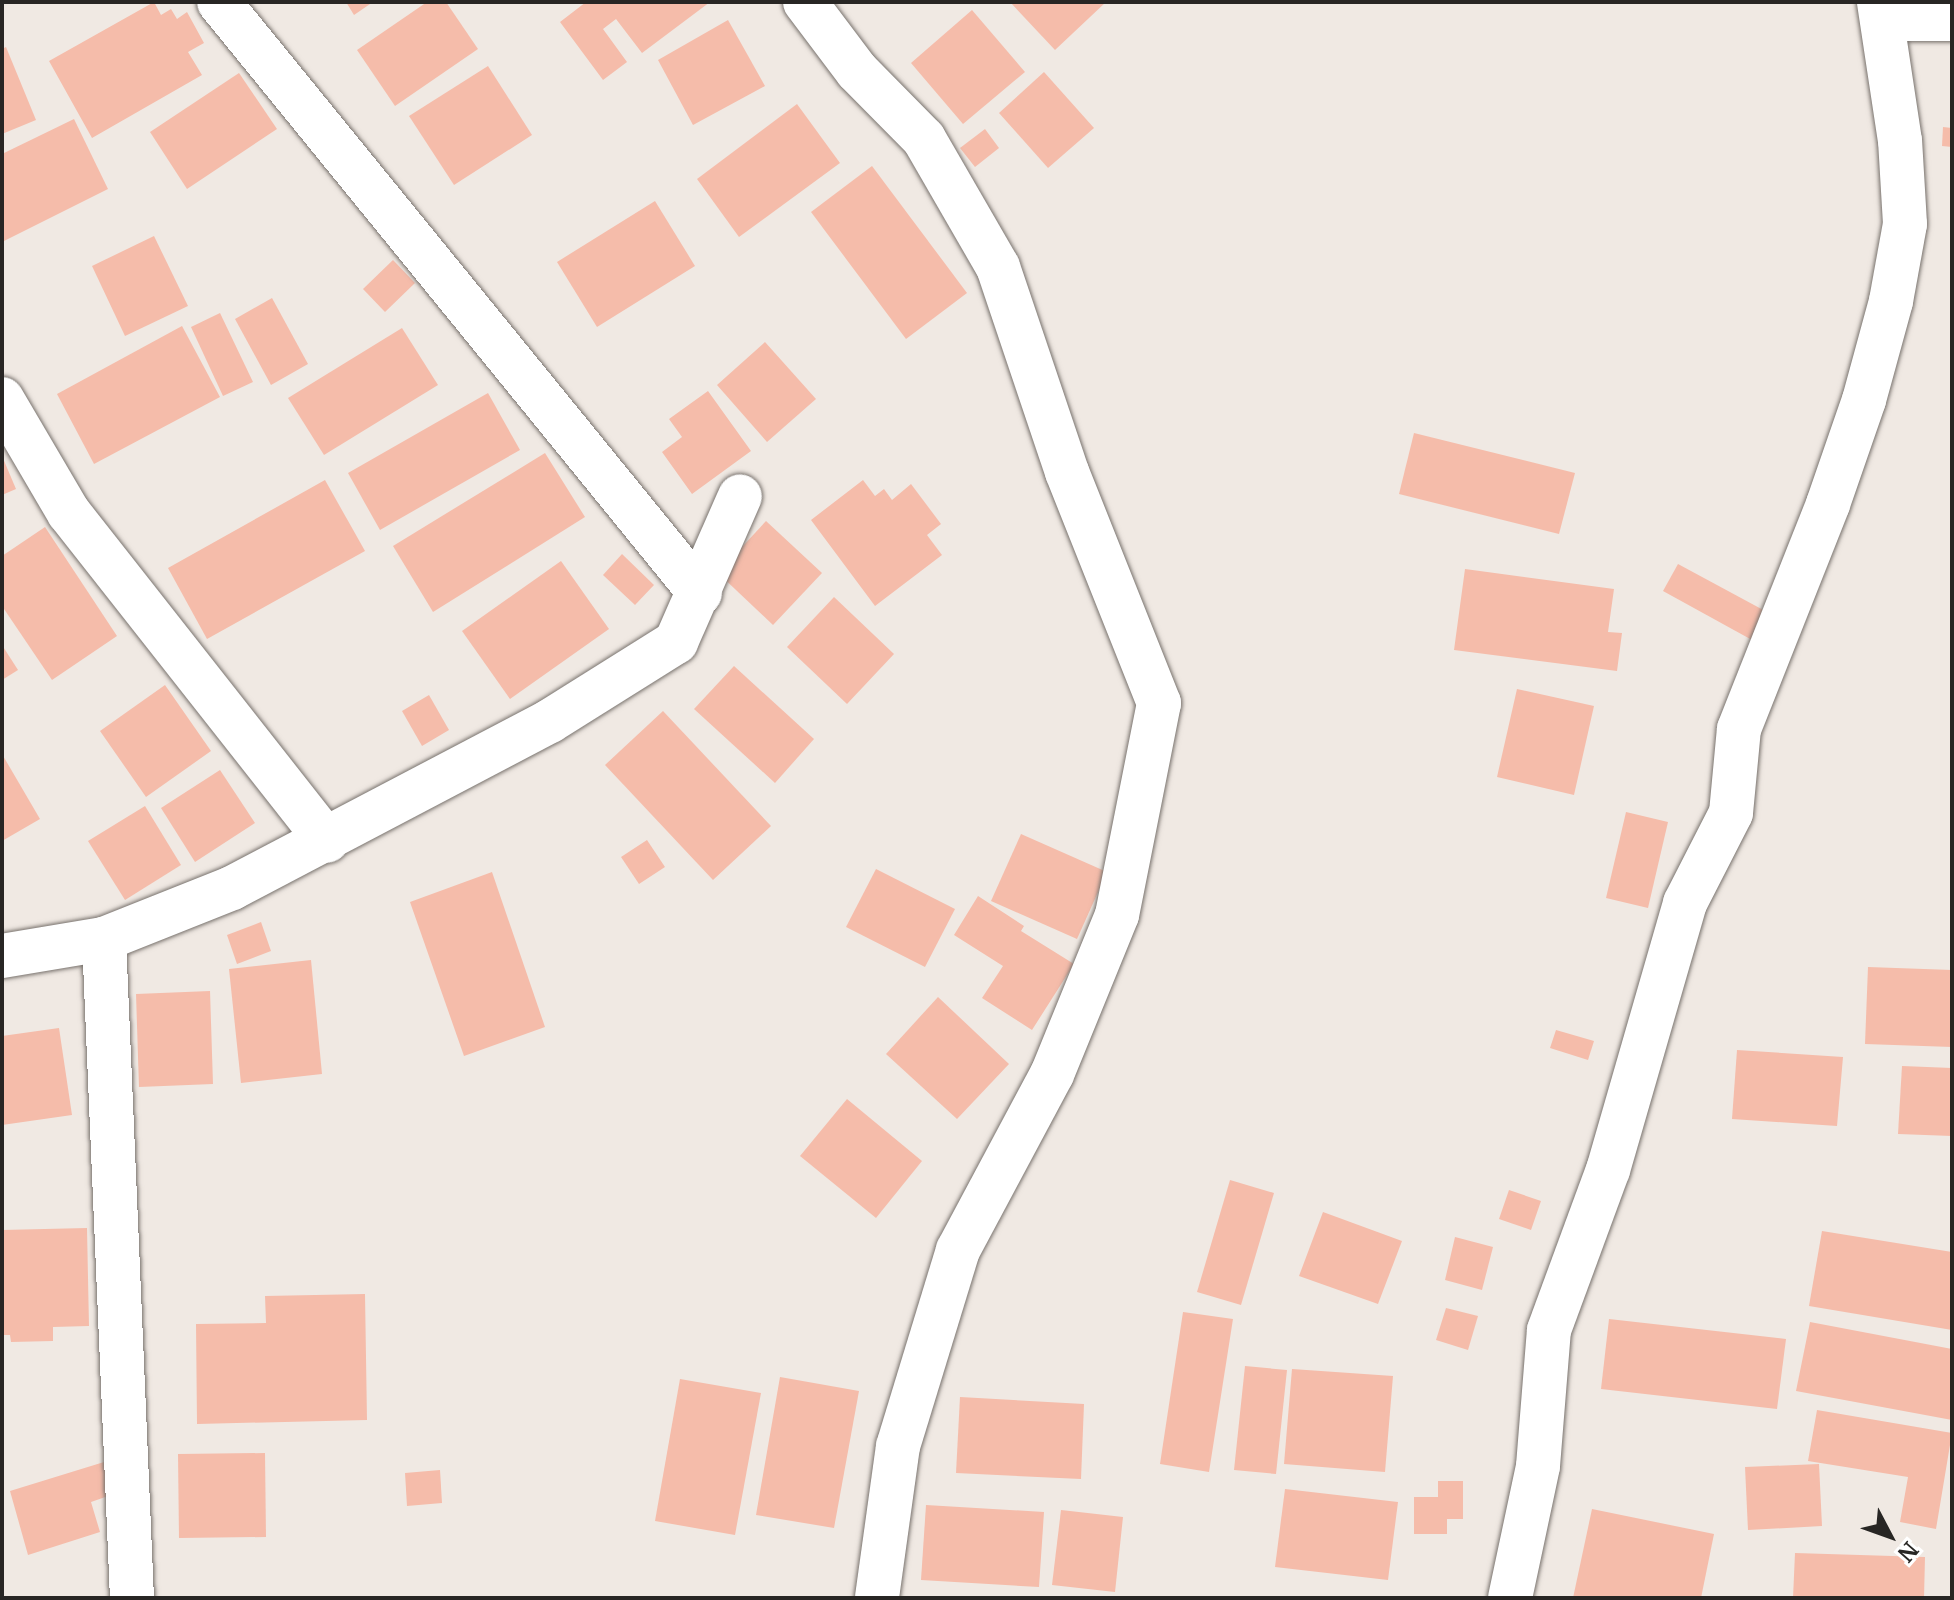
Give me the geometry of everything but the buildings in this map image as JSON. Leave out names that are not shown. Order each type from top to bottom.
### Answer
[{"type":"street","points":[[219,2],[700,593]]},
{"type":"street","points":[[805,2],[857,71],[924,139],[998,267],[1067,472],[1159,703],[1117,915],[1052,1074],[958,1250],[898,1446],[877,1598]]},
{"type":"street","points":[[1510,1598],[1538,1466],[1549,1330],[1608,1170],[1685,903],[1731,813],[1739,729],[1828,504],[1864,400],[1891,301],[1905,224],[1900,141],[1881,11],[1952,19]]},
{"type":"street","points":[[2,399],[69,513],[327,841]]},
{"type":"street","points":[[2,956],[104,939],[232,888],[327,841],[550,721],[676,642],[740,496]]},
{"type":"street","points":[[104,939],[132,1598]]}]
